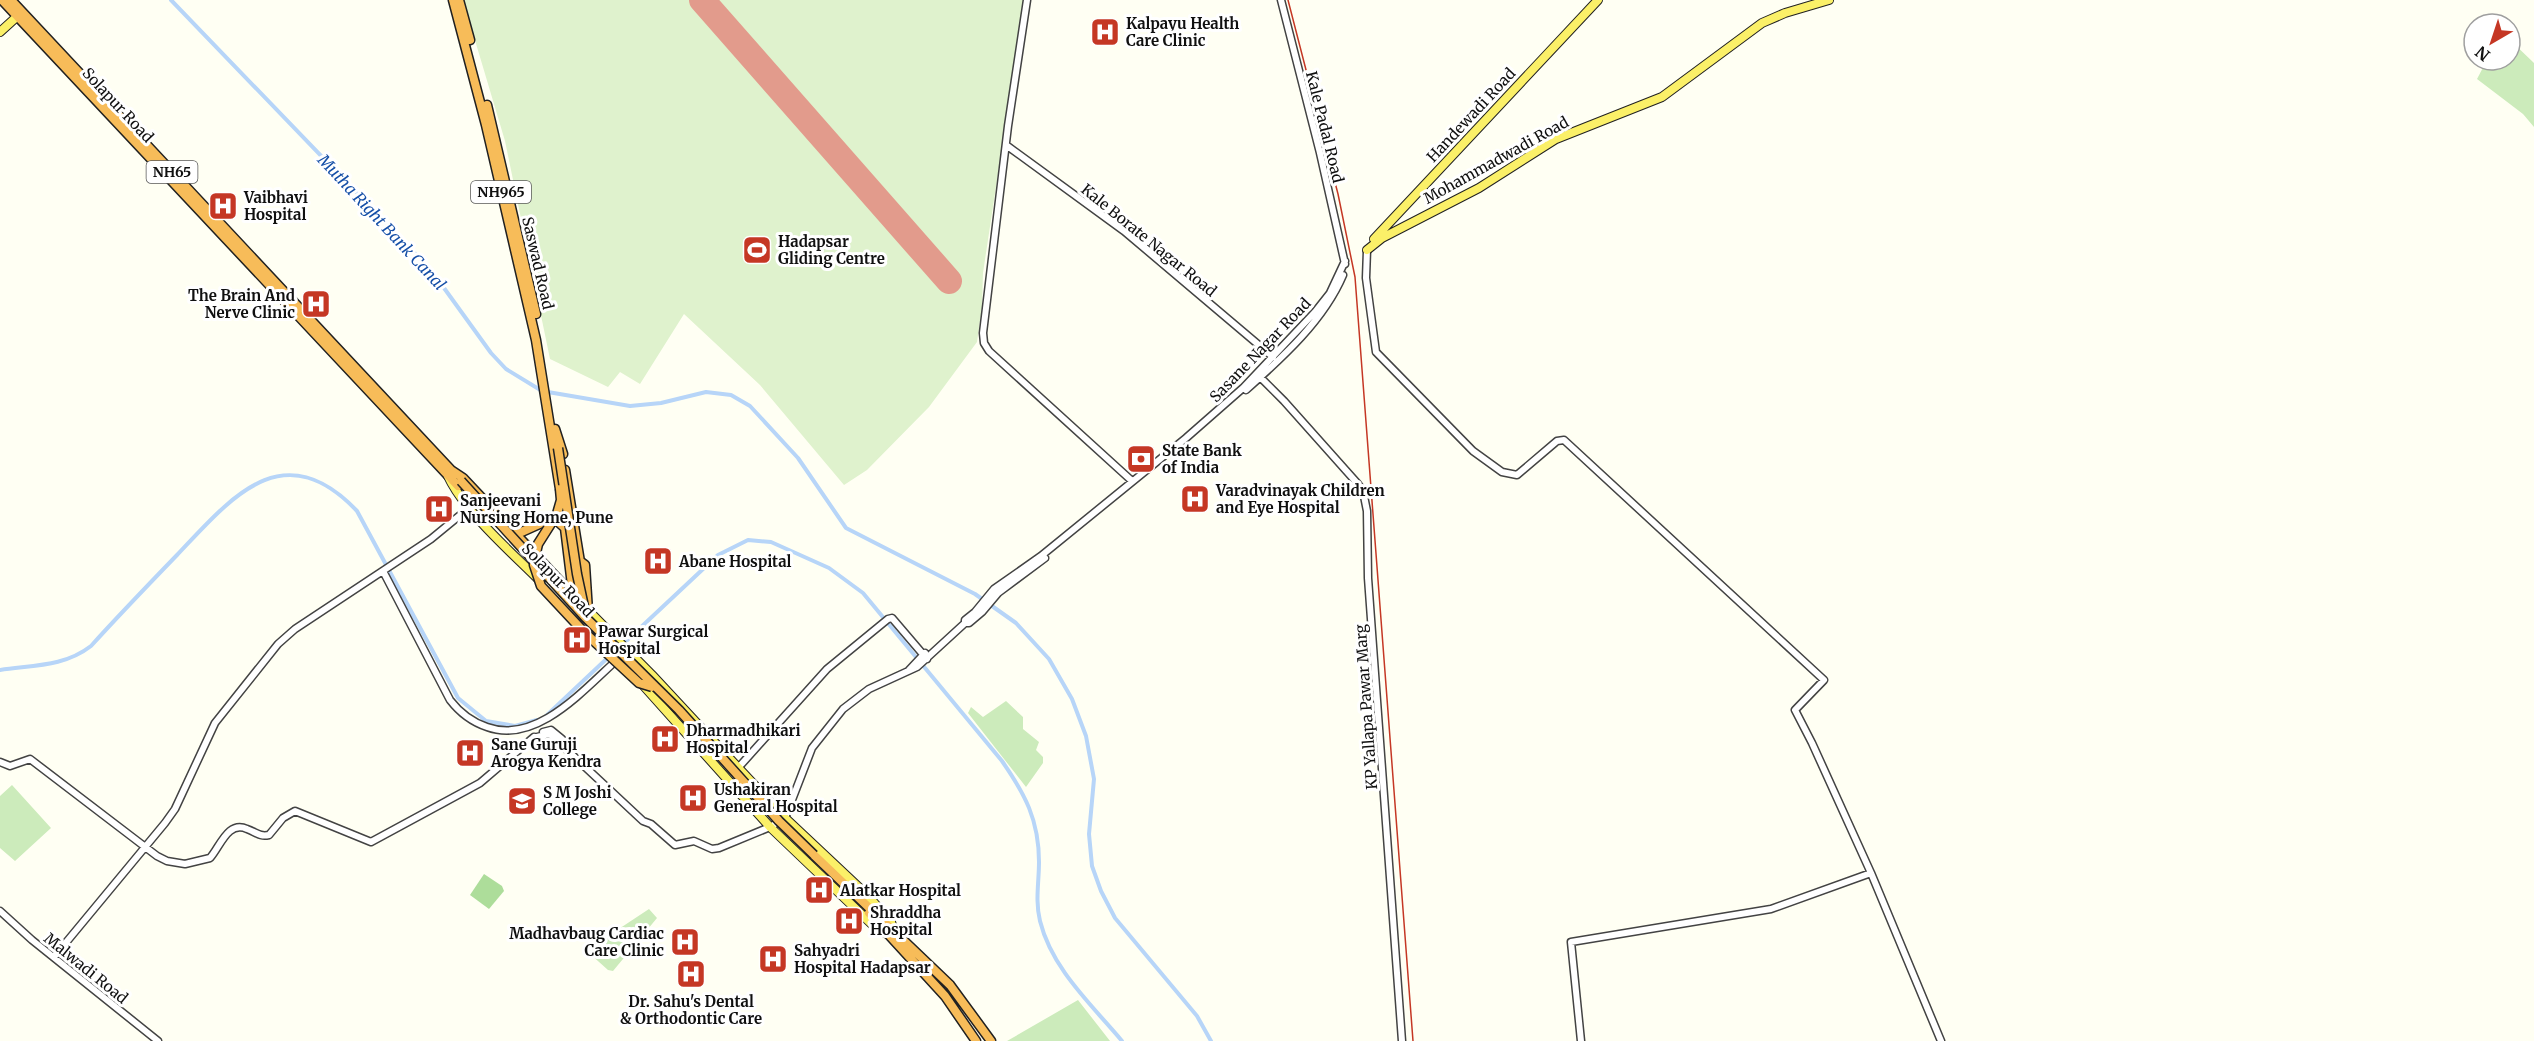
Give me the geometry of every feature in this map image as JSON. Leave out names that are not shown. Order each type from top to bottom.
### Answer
[{"type":"highway","name":"Solapur Road","points":[[2,0],[19,14],[448,472],[463,478],[574,596]]},
{"type":"highway","name":"Solapur Road","points":[[11,0],[19,14]]},
{"type":"highway","name":"Saswad Road","points":[[453,0],[486,125],[547,386]]},
{"type":"highway","name":"Saswad Road","points":[[459,0],[492,124],[530,286],[547,386],[547,398],[555,429]]},
{"type":"highway","name":"NH965","points":[[547,398],[542,405],[560,502],[555,519]]},
{"type":"highway","name":"NH965","points":[[547,398],[561,500],[557,514],[536,550],[534,565],[536,575],[541,586],[583,631],[639,683],[652,687]]},
{"type":"highway","name":"NH965","points":[[555,429],[561,446],[580,562],[580,570],[572,584]]},
{"type":"highway","name":"NH965","points":[[555,429],[577,574],[587,614]]},
{"type":"highway","name":"NH65","points":[[448,472],[567,603],[652,687],[776,825],[890,931]]},
{"type":"highway","name":"NH65","points":[[459,484],[674,704],[812,857]]},
{"type":"highway","points":[[517,534],[555,519],[565,528],[574,596],[563,605]]},
{"type":"highway","points":[[580,562],[585,565],[587,614]]},
{"type":"highway","name":"Solapur Road","points":[[890,931],[950,985],[991,1041]]},
{"type":"highway","name":"Solapur Road","points":[[890,931],[981,1040]]},
{"type":"highway","points":[[931,968],[981,1040]]},
{"type":"main road","name":"Handewadi Road","points":[[1367,250],[1374,239],[1422,187],[1598,0]]},
{"type":"main road","name":"Mohammadwadi Road","points":[[1367,250],[1382,238],[1479,188],[1556,139],[1662,97],[1762,23],[1785,13],[1829,0]]},
{"type":"main road","points":[[0,32],[19,14]]},
{"type":"main road","name":"Solapur Road","points":[[448,472],[453,488],[470,507],[616,658],[770,827],[880,932],[890,931],[891,922],[868,896],[785,818],[624,647],[587,614],[574,596]]},
{"type":"street","points":[[1027,0],[1006,145],[983,333],[984,343],[989,351],[1132,482]]},
{"type":"street","name":"Kale Padal Road","points":[[1281,0],[1345,261]]},
{"type":"street","name":"Kale Borate Nagar Road","points":[[1006,145],[1124,231],[1274,357]]},
{"type":"street","points":[[1367,250],[1365,272],[1376,352],[1473,451],[1502,472],[1517,475],[1557,441],[1564,441],[1824,680],[1795,710],[1812,742],[1871,873],[1941,1041]]},
{"type":"street","name":"Sasane Nagar Road","points":[[785,818],[804,765],[820,736],[853,700],[869,689],[909,670],[934,652],[965,623],[965,620],[982,608],[988,599],[1260,374],[1330,293],[1345,261]]},
{"type":"street","name":"Sasane Nagar Road","points":[[988,599],[1204,427],[1260,374],[1328,304],[1343,275],[1345,261]]},
{"type":"street","name":"KP Yallapa Pawar Marg","points":[[1260,374],[1358,484],[1365,498],[1368,578],[1402,1041]]},
{"type":"street","points":[[54,957],[145,849],[175,809],[215,723],[278,644],[289,633],[431,539],[470,507]]},
{"type":"street","points":[[384,570],[456,708],[479,724],[495,730],[528,728],[555,713],[616,658],[624,647]]},
{"type":"street","points":[[738,768],[827,669],[888,619],[892,618],[923,658]]},
{"type":"street","points":[[528,728],[534,738]]},
{"type":"street","points":[[0,762],[10,766],[30,759],[145,849],[167,861],[185,864],[203,861],[213,854],[226,834],[233,828],[243,827],[260,835],[269,835],[283,818],[295,811],[361,840],[371,842],[480,783],[534,738],[549,732],[563,742],[644,821],[675,845],[694,841],[714,849],[770,827],[785,818]]},
{"type":"street","points":[[1581,1041],[1571,942],[1771,909],[1871,873]]},
{"type":"street","name":"Malwadi Road","points":[[0,911],[158,1041]]},
{"type":"green space","name":"Hadapsar Gliding Centre","points":[[463,0],[1024,0],[983,273],[982,307],[977,342],[929,407],[867,470],[844,485],[760,385],[684,314],[640,384],[620,372],[608,387],[550,359],[505,141]]},
{"type":"green space","points":[[2522,52],[2534,63],[2534,127],[2523,114],[2477,79],[2481,72],[2522,72]]},
{"type":"green space","points":[[1006,701],[1023,717],[1023,729],[1039,742],[1036,750],[1043,757],[1043,763],[1026,787],[968,713],[971,707],[983,717]]},
{"type":"green space","points":[[12,785],[51,828],[15,861],[0,848],[0,796]]},
{"type":"green space","points":[[484,874],[502,886],[504,891],[489,909],[470,895]]},
{"type":"green space","points":[[649,909],[657,918],[613,971],[608,970],[589,953],[587,950]]},
{"type":"green space","points":[[1078,1000],[1110,1041],[1007,1041]]},
{"type":"waterway","name":"Mutha Right Bank Canal","points":[[171,0],[431,270],[491,353],[506,369],[542,391],[630,406],[661,403],[706,392],[731,395],[750,406],[798,458],[846,528],[975,594],[1016,623],[1049,659],[1072,699],[1086,736],[1094,779],[1089,834],[1092,866],[1101,891],[1115,918],[1197,1016],[1211,1041]]},
{"type":"waterway","points":[[0,670],[59,662],[81,653],[91,646],[197,534],[238,495],[260,482],[282,476],[305,477],[330,488],[357,511],[458,698],[486,721],[515,726],[537,720]]},
{"type":"waterway","points":[[623,644],[718,555],[748,540],[771,542],[829,568],[863,593],[1002,761],[1024,796],[1036,833],[1039,862],[1038,906],[1046,938],[1054,955],[1074,985],[1122,1041]]},
{"type":"waterway","points":[[546,716],[617,649]]},
{"type":"runway","points":[[702,0],[949,281]]},
{"type":"railway","points":[[1288,0],[1338,194],[1355,277],[1413,1041]]},
{"type":"place","name":"Kalpayu Health Care Clinic","points":[[1105,32]]},
{"type":"place","name":"Vaibhavi Hospital","points":[[223,206]]},
{"type":"place","name":"Hadapsar Gliding Centre","points":[[757,250]]},
{"type":"place","name":"The Brain And Nerve Clinic","points":[[316,304]]},
{"type":"place","name":"State Bank of India","points":[[1141,459]]},
{"type":"place","name":"Varadvinayak Children and Eye Hospital","points":[[1195,499]]},
{"type":"place","name":"Sanjeevani Nursing Home, Pune","points":[[439,509]]},
{"type":"place","name":"Abane Hospital","points":[[658,561]]},
{"type":"place","name":"Pawar Surgical Hospital","points":[[577,640]]},
{"type":"place","name":"Dharmadhikari Hospital","points":[[665,739]]},
{"type":"place","name":"Sane Guruji Arogya Kendra","points":[[470,753]]},
{"type":"place","name":"Ushakiran General Hospital","points":[[693,798]]},
{"type":"place","name":"S M Joshi College","points":[[522,801]]},
{"type":"place","name":"Alatkar Hospital","points":[[819,890]]},
{"type":"place","name":"Shraddha Hospital","points":[[849,921]]},
{"type":"place","name":"Madhavbaug Cardiac Care Clinic","points":[[685,942]]},
{"type":"place","name":"Sahyadri Hospital Hadapsar","points":[[773,959]]},
{"type":"place","name":"Dr. Sahu's Dental & Orthodontic Care","points":[[691,974]]}]
